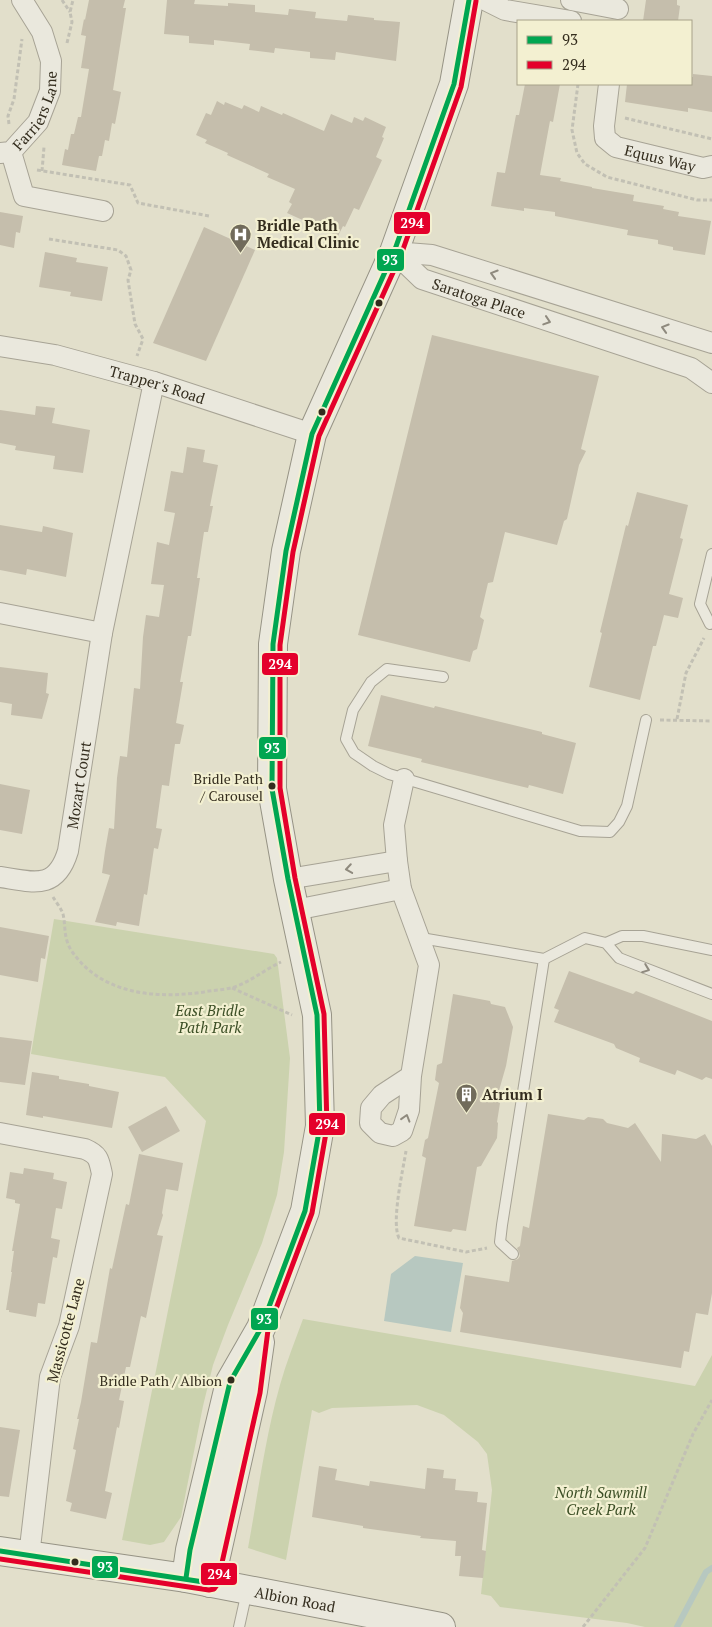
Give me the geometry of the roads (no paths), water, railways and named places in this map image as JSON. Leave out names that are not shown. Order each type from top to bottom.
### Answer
[{"type":"street","name":"Farriers Lane","points":[[6,153],[38,122],[50,91],[50,61],[42,32],[22,0]]},
{"type":"street","points":[[198,1581],[253,1391],[261,1328],[305,1211],[320,1126],[317,1015],[288,879],[272,789],[273,644],[286,550],[312,434],[394,252],[454,84],[469,0]]},
{"type":"street","points":[[485,0],[505,10],[565,20]]},
{"type":"street","points":[[571,0],[618,10]]},
{"type":"street","name":"Equus Way","points":[[608,85],[604,126],[606,138],[616,147],[703,168],[712,166]]},
{"type":"street","points":[[6,153],[24,196],[103,211]]},
{"type":"street","name":"Saratoga Place","points":[[394,252],[432,255],[712,343]]},
{"type":"street","name":"Saratoga Place","points":[[394,252],[422,279],[691,368],[712,383]]},
{"type":"street","name":"Trapper's Road","points":[[0,346],[55,355],[154,382],[312,434]]},
{"type":"street","name":"Mozart Court","points":[[0,877],[44,882],[56,874],[64,864],[68,851],[102,633],[154,382]]},
{"type":"street","points":[[0,613],[102,633]]},
{"type":"street","points":[[404,779],[394,825],[397,861],[401,889],[430,965],[411,1076],[409,1110],[402,1131],[393,1136],[380,1133],[370,1123],[370,1108],[382,1095],[411,1076]]},
{"type":"street","points":[[288,879],[397,861]]},
{"type":"street","points":[[296,910],[401,889]]},
{"type":"street","name":"Massicotte Lane","points":[[10,1135],[85,1149],[94,1153],[99,1161],[102,1174],[69,1326],[50,1377],[28,1556]]},
{"type":"street","name":"Albion Road","points":[[0,1551],[198,1581],[441,1627]]},
{"type":"lane","points":[[710,624],[700,604],[712,554]]},
{"type":"lane","points":[[443,677],[387,669],[371,682],[353,710],[346,740],[354,753],[373,766],[404,779],[580,831],[610,832],[619,822],[627,806],[646,720]]},
{"type":"lane","points":[[606,943],[622,936],[643,936],[712,950]]},
{"type":"lane","points":[[421,938],[544,959],[585,938],[606,943],[620,958],[712,994]]},
{"type":"lane","points":[[513,1254],[500,1242],[544,959]]},
{"type":"lane","points":[[239,1627],[247,1590]]},
{"type":"waterway","points":[[677,1627],[706,1572],[712,1568]]},
{"type":"place","name":"Bridle Path Medical Clinic","points":[[241,253]]},
{"type":"place","name":"Bridle Path / Carousel","points":[[272,786]]},
{"type":"place","name":"Atrium I","points":[[466,1113]]},
{"type":"place","name":"Bridle Path / Albion","points":[[231,1380]]},
{"type":"park label","name":"East Bridle Path Park","points":[[210,1018]]},
{"type":"park label","name":"North Sawmill Creek Park","points":[[601,1500]]}]
